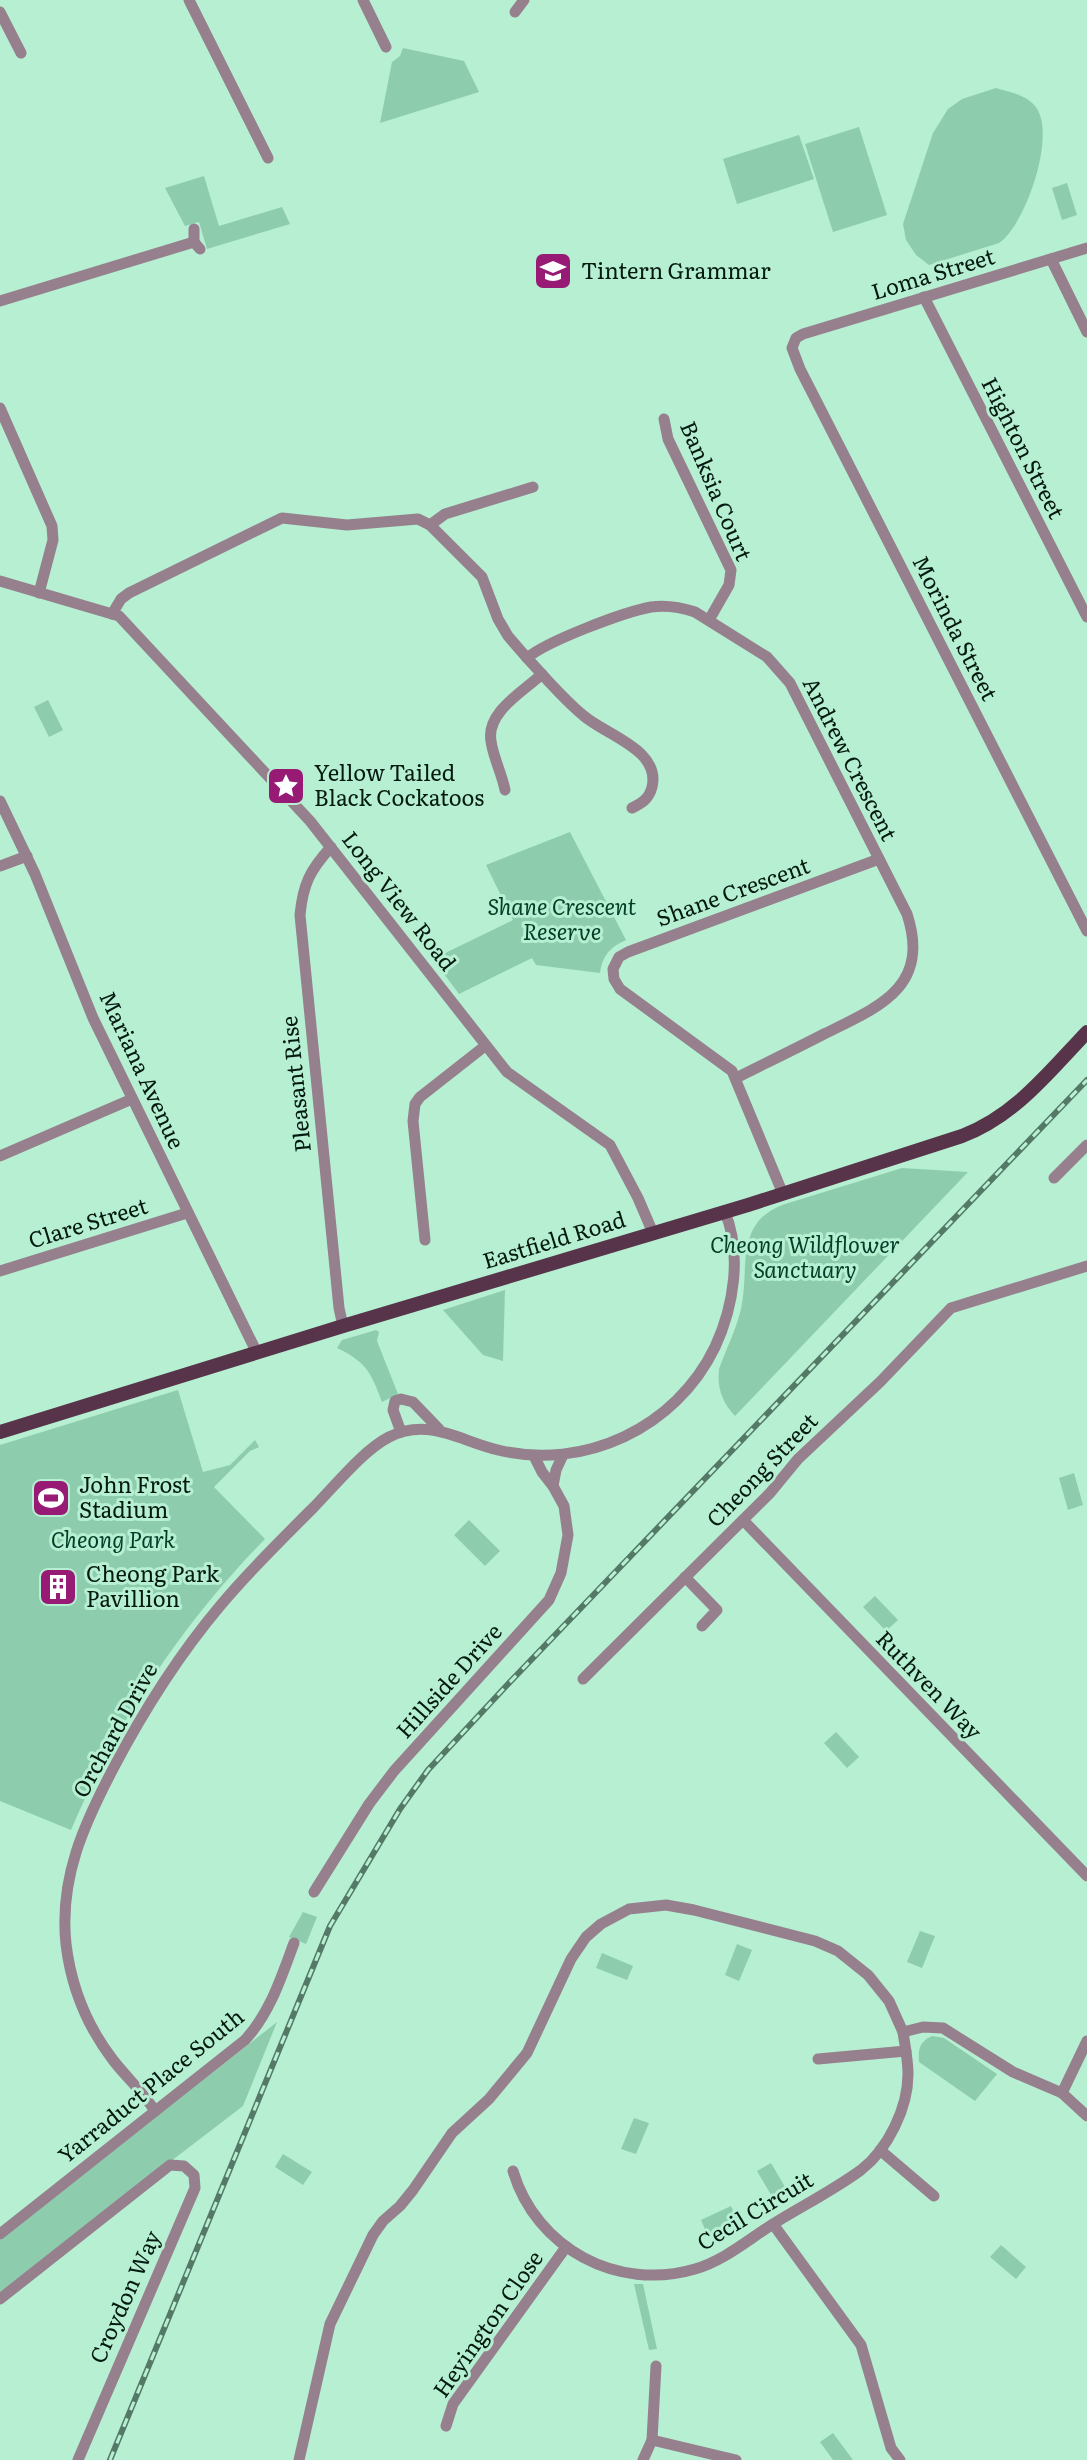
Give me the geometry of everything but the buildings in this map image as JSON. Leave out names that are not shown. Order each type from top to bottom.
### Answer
[{"type":"main road","name":"Eastfield Road","points":[[0,1432],[725,1212],[982,1128],[1021,1101],[1087,1032]]},
{"type":"street","points":[[189,0],[268,158]]},
{"type":"street","points":[[363,0],[386,47]]},
{"type":"street","points":[[515,12],[524,0]]},
{"type":"street","points":[[0,12],[21,53]]},
{"type":"street","points":[[0,301],[197,246],[194,229]]},
{"type":"street","name":"Loma Street","points":[[793,342],[803,334],[1087,248]]},
{"type":"street","points":[[1051,259],[1087,332]]},
{"type":"street","name":"Highton Street","points":[[924,297],[1087,617]]},
{"type":"street","name":"Morinda Street","points":[[793,342],[792,352],[800,369],[1087,931]]},
{"type":"street","points":[[0,408],[52,526],[53,540],[39,593]]},
{"type":"street","name":"Banksia Court","points":[[664,419],[668,439],[731,570],[729,585],[709,620]]},
{"type":"street","points":[[430,525],[445,514],[533,487]]},
{"type":"street","points":[[112,614],[121,599],[129,593],[282,518],[347,525],[418,519],[430,525],[482,577],[508,636],[542,674],[582,715],[645,756],[653,773],[653,782],[645,801],[632,808]]},
{"type":"street","name":"Long View Road","points":[[0,581],[119,616],[310,821],[507,1072],[610,1145],[653,1233]]},
{"type":"street","name":"Andrew Crescent","points":[[527,658],[541,647],[649,608],[684,608],[767,657],[783,672],[907,914],[913,934],[911,960],[899,988],[877,1008],[736,1078]]},
{"type":"street","points":[[505,790],[490,731],[498,713],[542,674]]},
{"type":"street","name":"Mariana Avenue","points":[[0,801],[27,856],[93,1018],[257,1353]]},
{"type":"street","name":"Pleasant Rise","points":[[331,847],[305,883],[300,915],[343,1326]]},
{"type":"street","points":[[0,866],[27,856]]},
{"type":"street","name":"Shane Crescent","points":[[783,1194],[732,1071],[620,989],[613,969],[628,952],[879,859]]},
{"type":"street","points":[[425,1240],[413,1121],[415,1104],[427,1090],[485,1046]]},
{"type":"street","points":[[0,1156],[132,1099]]},
{"type":"street","points":[[1054,1178],[1087,1145]]},
{"type":"street","points":[[439,1429],[413,1402],[395,1401],[393,1407],[401,1432],[439,1429],[494,1449],[534,1456],[563,1455],[608,1445],[652,1422],[679,1398],[703,1369],[723,1326],[733,1285],[733,1240],[725,1212]]},
{"type":"street","name":"Clare Street","points":[[0,1271],[187,1213]]},
{"type":"street","name":"Cheong Street","points":[[583,1679],[951,1308],[1087,1266]]},
{"type":"street","name":"Orchard Drive","points":[[155,2111],[141,2090],[113,2061],[83,2009],[74,1983],[65,1922],[68,1873],[101,1790],[137,1723],[192,1642],[244,1579],[348,1473],[380,1443],[401,1432]]},
{"type":"street","points":[[553,1486],[563,1455]]},
{"type":"street","name":"Hillside Drive","points":[[314,1892],[369,1804],[394,1771],[549,1600],[561,1573],[568,1535],[564,1506],[534,1456]]},
{"type":"street","name":"Ruthven Way","points":[[743,1520],[1087,1876]]},
{"type":"street","points":[[685,1577],[717,1610],[702,1626]]},
{"type":"street","name":"Cecil Circuit","points":[[299,2460],[330,2324],[373,2235],[413,2190],[452,2133],[489,2099],[527,2053],[571,1959],[586,1937],[614,1915],[629,1909],[666,1905],[815,1941],[838,1951],[861,1969],[879,1988],[903,2032],[908,2073],[903,2105],[880,2150],[861,2170],[711,2263],[679,2273],[640,2275],[608,2269],[586,2260],[551,2235],[536,2218],[523,2199],[513,2171]]},
{"type":"street","name":"Yarraduct Place South","points":[[0,2234],[245,2040],[260,2024],[294,1943]]},
{"type":"street","points":[[903,2032],[923,2027],[943,2028],[1013,2072],[1062,2093],[1087,2116]]},
{"type":"street","points":[[1062,2093],[1087,2041]]},
{"type":"street","points":[[818,2059],[906,2051]]},
{"type":"street","points":[[880,2150],[934,2196]]},
{"type":"street","name":"Croydon Way","points":[[0,2299],[170,2165],[190,2169],[194,2175],[195,2188],[78,2460]]},
{"type":"street","points":[[773,2224],[861,2345],[891,2448],[900,2460]]},
{"type":"street","name":"Heyington Close","points":[[446,2426],[453,2404],[566,2247]]},
{"type":"street","points":[[643,2460],[652,2440],[656,2366]]},
{"type":"street","points":[[652,2440],[736,2460]]},
{"type":"green space","points":[[403,48],[464,61],[479,92],[380,123],[392,62],[400,56]]},
{"type":"green space","points":[[996,88],[1027,99],[1035,106],[1041,119],[1041,157],[1028,199],[1019,218],[999,243],[929,265],[916,255],[906,240],[903,224],[933,133],[948,109],[962,99]]},
{"type":"green space","points":[[859,127],[887,215],[833,232],[805,144]]},
{"type":"green space","points":[[799,135],[814,179],[737,204],[723,159]]},
{"type":"green space","points":[[204,176],[219,226],[282,207],[290,224],[207,249],[199,222],[185,226],[165,188]]},
{"type":"green space","points":[[1067,183],[1077,215],[1062,220],[1052,188]]},
{"type":"green space","points":[[48,700],[63,730],[49,737],[34,707]]},
{"type":"green space","name":"Shane Crescent Reserve","points":[[570,832],[626,940],[608,953],[600,973],[536,965],[532,958],[459,994],[433,959],[513,920],[486,865]]},
{"type":"green space","name":"Cheong Wildflower Sanctuary","points":[[902,1168],[968,1172],[735,1416],[721,1394],[719,1369],[741,1309],[747,1249],[757,1224],[767,1213],[782,1205]]},
{"type":"green space","points":[[505,1290],[503,1361],[483,1355],[443,1310]]},
{"type":"green space","points":[[376,1330],[379,1332],[377,1341],[398,1394],[382,1402],[366,1369],[355,1358],[337,1348],[342,1340]]},
{"type":"green space","name":"Cheong Park","points":[[178,1390],[203,1472],[230,1465],[255,1440],[259,1447],[250,1451],[214,1487],[265,1539],[206,1605],[154,1675],[109,1750],[71,1830],[0,1801],[0,1445]]},
{"type":"green space","points":[[1074,1473],[1083,1505],[1068,1510],[1059,1478]]},
{"type":"green space","points":[[469,1520],[500,1551],[485,1566],[454,1535]]},
{"type":"green space","points":[[875,1596],[898,1620],[886,1631],[863,1607]]},
{"type":"green space","points":[[836,1732],[859,1757],[847,1768],[824,1743]]},
{"type":"green space","points":[[303,1912],[317,1917],[306,1944],[289,1937]]},
{"type":"green space","points":[[920,1931],[935,1936],[922,1968],[907,1962]]},
{"type":"green space","points":[[737,1944],[752,1950],[739,1981],[725,1975]]},
{"type":"green space","points":[[602,1953],[633,1966],[627,1980],[596,1968]]},
{"type":"green space","points":[[277,2022],[243,2106],[0,2292],[0,2240]]},
{"type":"green space","points":[[932,2036],[944,2038],[997,2074],[975,2101],[919,2062],[920,2047]]},
{"type":"green space","points":[[634,2118],[649,2123],[636,2154],[621,2149]]},
{"type":"green space","points":[[283,2154],[312,2172],[303,2185],[275,2167]]},
{"type":"green space","points":[[771,2163],[788,2192],[774,2200],[757,2171]]},
{"type":"green space","points":[[731,2206],[738,2220],[707,2234],[701,2220]]},
{"type":"green space","points":[[1001,2245],[1026,2267],[1016,2279],[990,2257]]},
{"type":"green space","points":[[634,2284],[643,2284],[657,2349],[649,2350]]},
{"type":"green space","points":[[833,2433],[853,2460],[833,2460],[820,2442]]},
{"type":"railway","points":[[110,2460],[330,1926],[400,1809],[428,1770],[509,1683],[1087,1080]]},
{"type":"place","name":"Tintern Grammar","points":[[553,271]]},
{"type":"place","name":"Yellow Tailed Black Cockatoos","points":[[286,786]]},
{"type":"place","name":"John Frost Stadium","points":[[51,1498]]},
{"type":"place","name":"Cheong Park Pavillion","points":[[58,1587]]}]
